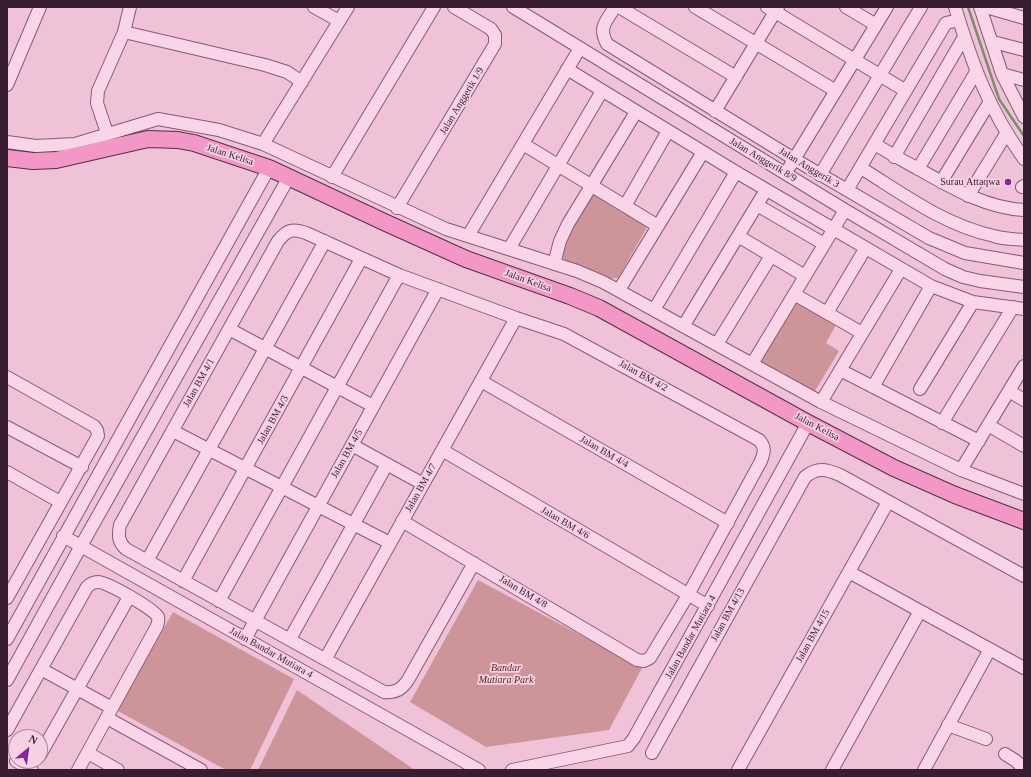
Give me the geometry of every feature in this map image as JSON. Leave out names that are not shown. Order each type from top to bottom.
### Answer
[{"type":"main road","name":"Jalan Kelisa","points":[[7,158],[33,161],[56,160],[148,139],[178,140],[194,143],[269,168],[466,259],[535,285],[570,296],[599,308],[808,423],[926,483],[1024,521]]},
{"type":"street","points":[[7,86],[40,7]]},
{"type":"street","points":[[107,133],[97,103],[98,91],[124,32],[130,7]]},
{"type":"street","points":[[314,7],[339,22]]},
{"type":"street","points":[[263,144],[348,7]]},
{"type":"street","points":[[332,177],[434,7]]},
{"type":"street","name":"Jalan Anggerik 1/9","points":[[397,208],[495,44],[495,34],[491,29],[454,7]]},
{"type":"street","name":"Jalan Anggerik 8/9","points":[[513,7],[785,174],[945,269],[963,277],[998,284],[1024,287]]},
{"type":"street","name":"Jalan Anggerik 3","points":[[615,7],[602,30],[607,44],[820,175],[923,235],[944,245],[975,255],[1024,263]]},
{"type":"street","points":[[619,7],[736,77]]},
{"type":"street","points":[[695,7],[836,91]]},
{"type":"street","points":[[846,7],[876,25]]},
{"type":"street","points":[[785,174],[887,7]]},
{"type":"street","points":[[820,175],[921,7]]},
{"type":"street","points":[[955,7],[976,72],[990,103],[1006,134],[1024,159]]},
{"type":"street","points":[[980,7],[993,42],[1002,74],[1022,112]]},
{"type":"street","points":[[986,7],[1024,18]]},
{"type":"street","points":[[715,111],[756,43],[773,9],[906,91]]},
{"type":"street","points":[[847,190],[946,24],[959,20]]},
{"type":"street","points":[[124,32],[265,64],[287,72],[302,82]]},
{"type":"street","points":[[894,157],[964,37]]},
{"type":"street","points":[[993,42],[1024,50]]},
{"type":"street","points":[[468,236],[580,48]]},
{"type":"street","points":[[567,69],[766,190],[865,249],[931,286],[973,302],[1019,308],[942,423]]},
{"type":"street","points":[[918,169],[976,72]]},
{"type":"street","points":[[1002,74],[1024,80]]},
{"type":"street","points":[[509,249],[602,91]]},
{"type":"street","points":[[941,182],[990,103]]},
{"type":"street","points":[[554,264],[560,241],[568,224],[592,187],[636,112]]},
{"type":"street","points":[[7,142],[36,146],[75,144],[107,133],[163,119],[219,130],[263,144],[397,208],[468,236],[590,276],[684,325],[821,402],[961,470],[1024,494]]},
{"type":"street","points":[[625,206],[668,131]]},
{"type":"street","points":[[968,196],[1006,134]]},
{"type":"street","points":[[523,144],[658,226]]},
{"type":"street","points":[[875,144],[894,157],[968,196],[1001,207],[1024,210]]},
{"type":"street","points":[[619,290],[703,152]]},
{"type":"street","points":[[7,639],[269,168]]},
{"type":"street","points":[[861,168],[924,208],[957,225],[994,237],[1024,240]]},
{"type":"street","points":[[654,310],[736,172]]},
{"type":"street","points":[[7,680],[289,177]]},
{"type":"street","points":[[684,325],[766,190]]},
{"type":"street","points":[[756,205],[824,244]]},
{"type":"street","points":[[752,364],[846,210]]},
{"type":"street","name":"Jalan BM 4/2","points":[[278,241],[285,232],[292,230],[306,233],[361,259],[399,274],[516,318],[556,330],[584,343],[759,440],[764,445],[764,452],[761,461],[728,523]]},
{"type":"street","points":[[738,236],[805,276]]},
{"type":"street","name":"Jalan BM 4/1","points":[[147,561],[122,546],[118,535],[120,525],[278,241]]},
{"type":"street","points":[[324,241],[147,561],[326,658],[384,692],[397,691],[403,688],[474,563]]},
{"type":"street","points":[[826,313],[865,249]]},
{"type":"street","points":[[717,344],[771,256]]},
{"type":"street","name":"Jalan BM 4/3","points":[[183,581],[361,259]]},
{"type":"street","points":[[821,402],[901,269]]},
{"type":"street","points":[[219,601],[399,274]]},
{"type":"street","points":[[873,387],[931,286]]},
{"type":"street","name":"Jalan BM 4/5","points":[[245,639],[438,289]]},
{"type":"street","points":[[794,294],[862,334]]},
{"type":"street","points":[[920,389],[973,302]]},
{"type":"street","name":"Jalan BM 4/7","points":[[326,658],[516,318]]},
{"type":"street","points":[[229,329],[373,406]]},
{"type":"street","points":[[961,470],[1024,366]]},
{"type":"street","points":[[840,370],[979,441]]},
{"type":"street","points":[[7,377],[87,421],[97,430],[98,436],[82,467],[60,502],[7,598]]},
{"type":"street","name":"Jalan BM 4/4","points":[[481,381],[728,523]]},
{"type":"street","points":[[1009,391],[1024,400]]},
{"type":"street","name":"Jalan Bandar Mutiara 4","points":[[512,770],[628,746],[677,663],[808,423]]},
{"type":"street","points":[[988,425],[1024,446]]},
{"type":"street","points":[[7,427],[82,467]]},
{"type":"street","points":[[173,431],[390,543]]},
{"type":"street","points":[[352,445],[423,484]]},
{"type":"street","name":"Jalan BM 4/6","points":[[442,450],[708,606]]},
{"type":"street","points":[[290,639],[387,464]]},
{"type":"street","name":"Jalan BM 4/13","points":[[652,753],[805,478],[812,472],[818,470],[830,471],[888,502]]},
{"type":"street","points":[[7,472],[60,502]]},
{"type":"street","points":[[888,502],[1024,576]]},
{"type":"street","name":"Jalan BM 4/15","points":[[738,770],[888,502]]},
{"type":"street","name":"Jalan BM 4/8","points":[[402,521],[637,660],[644,661],[650,658],[688,595]]},
{"type":"street","points":[[688,595],[728,523]]},
{"type":"street","name":"Jalan Bandar Mutiara 4","points":[[63,536],[479,770]]},
{"type":"street","points":[[849,572],[1024,668]]},
{"type":"street","points":[[7,730],[87,587],[98,582],[103,583],[129,597],[153,611],[159,620],[149,643],[78,770]]},
{"type":"street","points":[[48,741],[129,597]]},
{"type":"street","points":[[832,770],[920,611]]},
{"type":"street","points":[[924,770],[990,649]]},
{"type":"street","points":[[677,663],[696,673]]},
{"type":"street","points":[[41,669],[77,688],[109,713],[201,770]]},
{"type":"street","points":[[948,725],[986,739]]},
{"type":"street","points":[[88,753],[118,770]]},
{"type":"street","points":[[1005,754],[1016,761],[1024,769]]},
{"type":"green space","points":[[593,192],[649,224],[618,278],[607,279],[593,271],[565,262],[561,253],[561,248]]},
{"type":"green space","points":[[796,299],[837,323],[826,343],[839,351],[815,391],[759,360]]},
{"type":"green space","name":"Bandar Mutiara Park","points":[[478,580],[642,668],[609,730],[486,747],[410,702]]},
{"type":"green space","points":[[173,612],[294,679],[250,770],[226,770],[116,710]]},
{"type":"green space","points":[[297,690],[415,770],[258,770]]},
{"type":"waterway","points":[[968,7],[999,99],[1024,136]]},
{"type":"place","name":"Surau Attaqwa","points":[[1008,182]]}]
